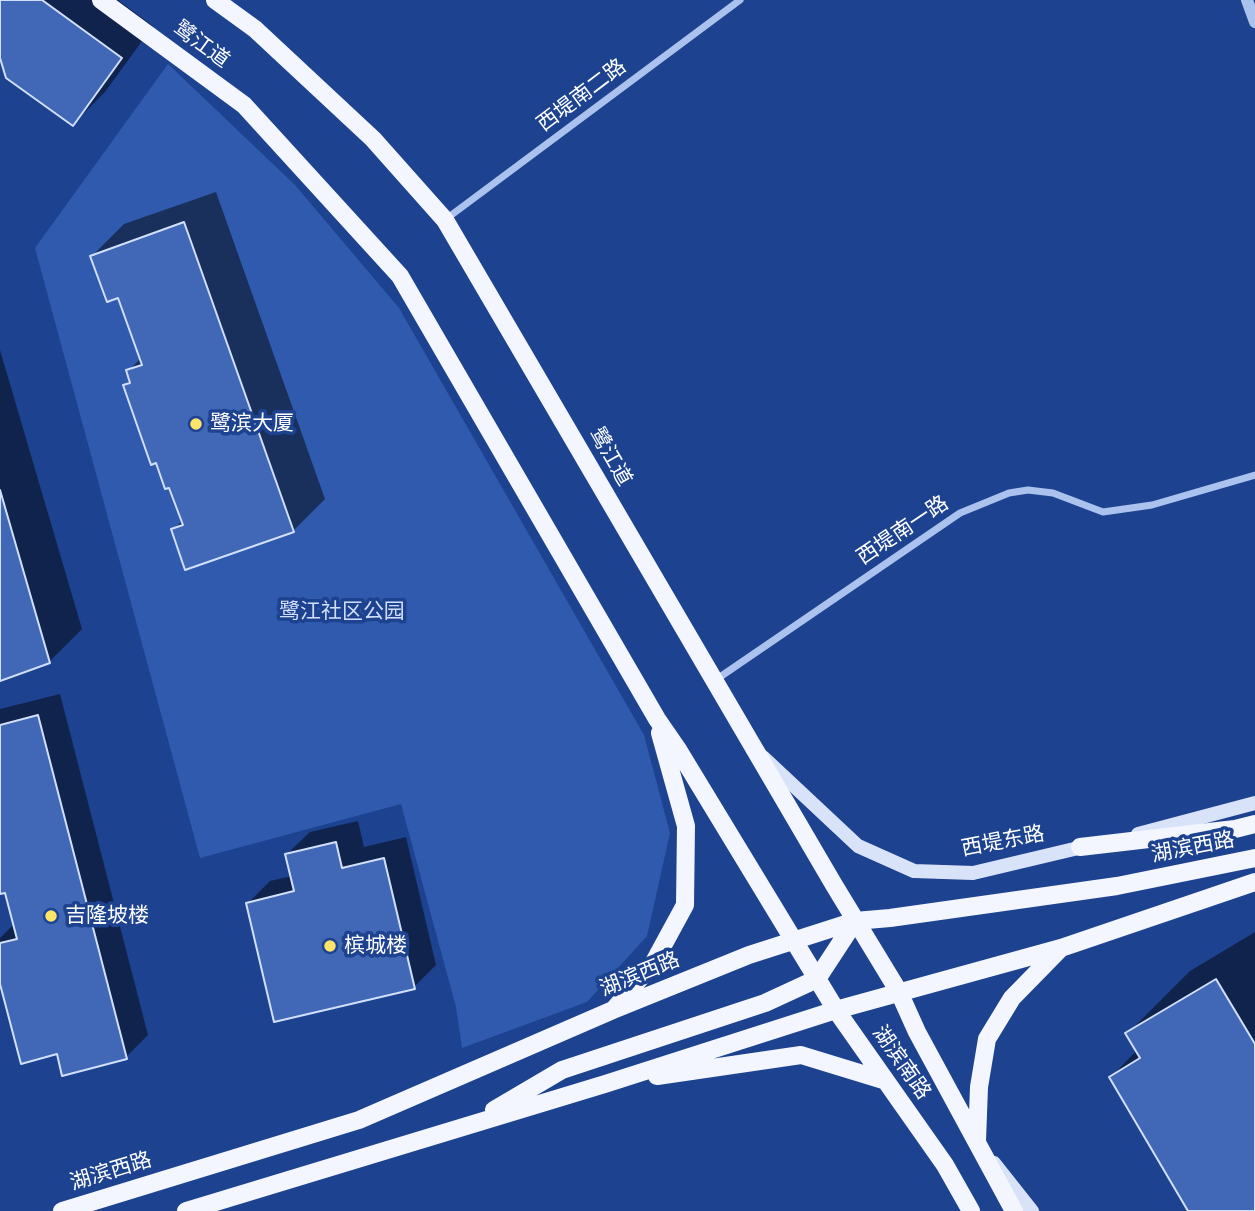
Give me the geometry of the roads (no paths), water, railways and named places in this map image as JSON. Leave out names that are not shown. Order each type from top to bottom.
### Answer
[{"type":"main road","name":"鹭江道","points":[[101,0],[244,105],[400,276],[657,719],[793,941]]},
{"type":"main road","name":"鹭江道","points":[[215,0],[255,29],[373,139],[445,220],[899,992]]},
{"type":"main road","points":[[613,1010],[654,962],[685,905],[686,826],[657,719]]},
{"type":"main road","name":"西堤东路","points":[[754,749],[858,846],[915,871],[973,873],[1255,803]]},
{"type":"main road","points":[[1080,847],[1235,829],[1255,824]]},
{"type":"main road","name":"湖滨西路","points":[[62,1211],[359,1120],[613,1010],[749,956],[855,921],[1117,886],[1255,858]]},
{"type":"main road","points":[[186,1211],[605,1084],[836,1010],[1061,948],[1255,882]]},
{"type":"main road","points":[[467,1126],[562,1070],[765,1003],[817,979],[855,921]]},
{"type":"main road","name":"湖滨南路","points":[[793,941],[836,1010],[945,1165],[971,1211]]},
{"type":"main road","points":[[1032,1211],[977,1141],[979,1087],[988,1039],[1012,998],[1061,948]]},
{"type":"main road","name":"湖滨南路","points":[[899,992],[917,1032],[1014,1211]]},
{"type":"main road","points":[[605,1084],[801,1055],[886,1081]]},
{"type":"main road","points":[[945,1165],[961,1211]]},
{"type":"street","name":"西堤南二路","points":[[445,220],[740,0]]},
{"type":"street","points":[[1247,0],[1255,22]]},
{"type":"street","name":"西堤南一路","points":[[715,681],[960,513],[1009,493],[1028,490],[1053,493],[1103,512],[1152,505],[1255,475]]},
{"type":"place","name":"鹭滨大厦","points":[[196,424]]},
{"type":"place","name":"吉隆坡楼","points":[[51,916]]},
{"type":"place","name":"槟城楼","points":[[330,946]]},
{"type":"park label","name":"鹭江社区公园","points":[[342,612]]}]
